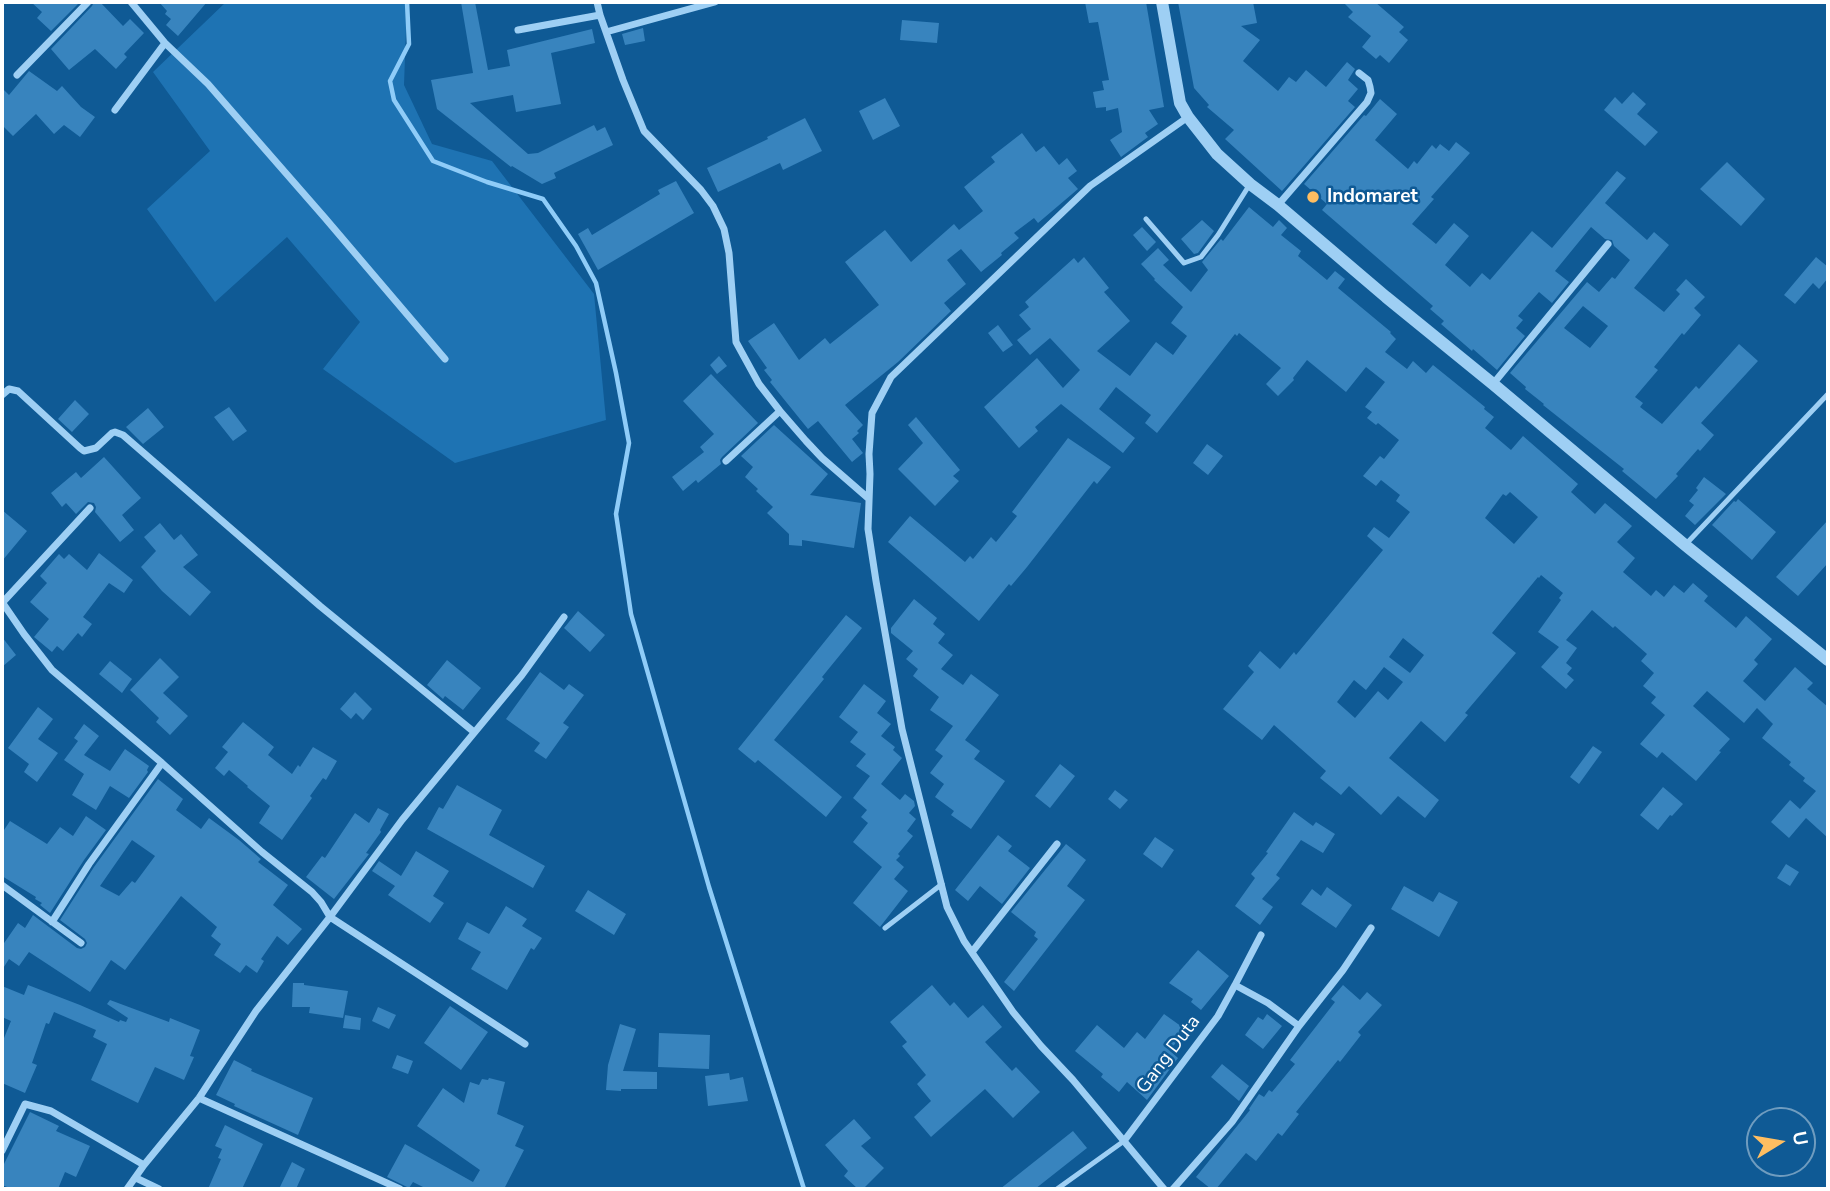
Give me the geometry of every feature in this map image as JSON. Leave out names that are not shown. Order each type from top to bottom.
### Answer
[{"type":"street","points":[[17,75],[88,2]]},
{"type":"street","points":[[131,2],[165,43],[208,84],[326,218],[445,359]]},
{"type":"street","points":[[597,2],[623,80],[644,131],[701,190],[713,206],[724,229],[729,253],[736,342],[759,384],[779,411],[822,458],[868,498]]},
{"type":"street","points":[[606,32],[715,2]]},
{"type":"street","points":[[1162,2],[1180,103],[1217,154],[1685,545],[1828,660]]},
{"type":"street","points":[[518,30],[600,15]]},
{"type":"street","points":[[115,110],[165,43]]},
{"type":"street","points":[[1278,205],[1367,102],[1371,93],[1368,80],[1359,74]]},
{"type":"street","points":[[1164,1189],[1027,1029],[954,924],[947,907],[902,729],[868,529],[868,498],[872,413],[891,377],[1090,186],[1188,117]]},
{"type":"street","points":[[1493,384],[1608,244]]},
{"type":"street","points":[[2,395],[9,389],[18,391],[84,451],[96,449],[112,433],[116,432],[128,439],[320,606],[474,732]]},
{"type":"street","points":[[726,461],[779,411]]},
{"type":"street","points":[[90,508],[2,603],[52,670],[312,892],[330,917],[525,1044]]},
{"type":"street","points":[[127,1189],[199,1098],[256,1010],[402,820],[522,675],[564,617]]},
{"type":"street","points":[[52,922],[89,864],[162,763]]},
{"type":"street","points":[[972,952],[1057,844]]},
{"type":"street","points":[[2,885],[81,943]]},
{"type":"street","points":[[1173,1189],[1232,1122],[1371,928]]},
{"type":"street","name":"Gang Duta","points":[[1124,1141],[1217,1016],[1261,935]]},
{"type":"street","points":[[1235,985],[1268,1003],[1299,1026]]},
{"type":"street","points":[[199,1098],[400,1189]]},
{"type":"street","points":[[2,1151],[25,1104],[51,1111],[144,1165]]},
{"type":"street","points":[[136,1178],[159,1189]]},
{"type":"lane","points":[[1146,219],[1184,263],[1200,257],[1218,235],[1250,184]]},
{"type":"lane","points":[[1685,545],[1828,394]]},
{"type":"lane","points":[[885,928],[942,884]]},
{"type":"lane","points":[[1057,1189],[1124,1141]]},
{"type":"shaded area","points":[[226,2],[407,2],[404,85],[432,144],[492,161],[594,294],[606,420],[455,463],[323,369],[360,322],[287,237],[215,302],[147,209],[210,151],[153,72]]},
{"type":"building","points":[[31,2],[80,2],[51,31],[37,18],[42,12]]},
{"type":"building","points":[[94,2],[100,2],[123,26],[130,19],[144,33],[124,54],[127,57],[116,69],[95,49],[69,70],[51,49]]},
{"type":"building","points":[[159,2],[207,2],[178,36],[166,25],[171,19]]},
{"type":"building","points":[[461,2],[475,2],[488,70],[510,66],[507,50],[592,29],[595,43],[551,53],[561,104],[516,112],[513,95],[470,103],[528,154],[538,153],[594,125],[597,131],[605,127],[613,145],[554,173],[556,178],[542,184],[511,167],[437,109],[431,80],[473,73]]},
{"type":"building","points":[[1085,2],[1146,2],[1164,107],[1149,110],[1158,124],[1145,133],[1148,137],[1121,157],[1110,140],[1122,132],[1118,108],[1106,111],[1106,107],[1096,108],[1093,92],[1104,90],[1102,81],[1109,80],[1098,22],[1089,23]]},
{"type":"building","points":[[1178,2],[1253,2],[1257,23],[1241,26],[1260,40],[1243,61],[1278,91],[1289,77],[1296,82],[1306,70],[1326,87],[1347,62],[1355,69],[1348,80],[1358,89],[1348,101],[1355,107],[1282,191],[1225,139],[1234,130],[1207,107],[1209,105],[1194,88]]},
{"type":"building","points":[[1343,2],[1375,2],[1404,27],[1399,32],[1408,40],[1389,63],[1380,55],[1376,59],[1362,47],[1371,36],[1348,17],[1353,12]]},
{"type":"building","points":[[902,20],[939,23],[937,43],[900,40]]},
{"type":"building","points":[[643,28],[645,41],[625,45],[622,34]]},
{"type":"building","points":[[29,71],[57,91],[62,86],[81,107],[95,117],[80,137],[64,125],[54,134],[36,114],[13,136],[2,125],[2,88],[9,95]]},
{"type":"building","points":[[1633,92],[1646,104],[1637,114],[1658,132],[1645,146],[1604,110],[1615,97],[1622,104]]},
{"type":"building","points":[[885,98],[900,126],[873,140],[859,111]]},
{"type":"building","points":[[1380,99],[1397,114],[1375,140],[1408,169],[1414,161],[1417,164],[1432,145],[1436,149],[1440,144],[1449,151],[1456,142],[1470,153],[1431,197],[1434,199],[1412,224],[1436,244],[1454,223],[1469,236],[1445,265],[1470,287],[1482,273],[1490,280],[1532,231],[1552,248],[1617,171],[1626,178],[1605,203],[1647,240],[1654,232],[1669,245],[1634,288],[1664,312],[1680,294],[1676,290],[1686,279],[1705,297],[1694,308],[1701,315],[1654,367],[1658,370],[1635,397],[1643,403],[1640,407],[1662,424],[1696,386],[1699,389],[1739,344],[1758,361],[1701,423],[1714,435],[1700,451],[1698,449],[1656,499],[1622,471],[1624,469],[1543,405],[1510,373],[1587,282],[1599,292],[1612,277],[1615,279],[1630,260],[1614,246],[1612,240],[1605,239],[1591,227],[1555,271],[1569,282],[1552,303],[1539,292],[1518,316],[1523,320],[1516,328],[1525,336],[1497,370],[1441,324],[1444,321],[1430,309],[1433,306],[1322,210],[1327,204],[1304,184],[1364,115],[1366,116]],"holes":[[[1583,306],[1608,326],[1590,348],[1564,328]]]},
{"type":"building","points":[[805,118],[822,151],[783,170],[780,163],[718,192],[707,168]]},
{"type":"building","points":[[1022,133],[1036,152],[1044,146],[1059,165],[1067,158],[1077,171],[1068,178],[1078,189],[1038,223],[1034,218],[1014,233],[1019,238],[981,272],[961,249],[947,260],[966,284],[944,303],[951,311],[898,362],[845,405],[863,425],[852,439],[863,453],[852,462],[818,421],[808,429],[770,382],[772,380],[764,370],[767,368],[748,341],[774,323],[799,360],[825,338],[830,344],[879,305],[845,262],[885,230],[911,262],[954,224],[959,230],[983,211],[964,187],[995,162],[991,157]]},
{"type":"building","points":[[1727,162],[1765,199],[1741,226],[1700,189]]},
{"type":"building","points":[[676,181],[694,213],[598,270],[578,234],[588,228],[592,235],[660,194],[658,190]]},
{"type":"building","points":[[1249,207],[1273,227],[1279,220],[1287,228],[1281,235],[1301,251],[1298,256],[1327,280],[1335,271],[1345,279],[1338,288],[1391,332],[1396,339],[1385,352],[1407,369],[1413,361],[1426,373],[1433,365],[1485,407],[1494,417],[1485,428],[1511,450],[1523,436],[1578,484],[1571,492],[1595,514],[1605,503],[1632,526],[1617,542],[1635,558],[1623,572],[1651,596],[1656,590],[1664,597],[1674,585],[1684,593],[1693,583],[1708,596],[1704,601],[1736,628],[1746,616],[1772,639],[1754,660],[1758,664],[1743,681],[1765,701],[1795,667],[1813,683],[1807,689],[1828,707],[1828,838],[1806,818],[1789,838],[1771,822],[1790,800],[1800,809],[1816,791],[1789,765],[1791,762],[1762,738],[1773,724],[1757,708],[1744,723],[1707,691],[1693,706],[1730,739],[1696,781],[1662,752],[1657,758],[1640,744],[1665,715],[1651,703],[1656,697],[1643,686],[1654,673],[1641,661],[1647,654],[1615,626],[1613,628],[1592,610],[1566,640],[1577,648],[1566,663],[1572,668],[1567,674],[1574,680],[1566,689],[1541,667],[1559,647],[1538,632],[1563,593],[1541,575],[1492,633],[1516,653],[1465,713],[1468,715],[1445,742],[1421,721],[1389,758],[1439,800],[1425,818],[1398,796],[1381,815],[1349,786],[1341,795],[1320,778],[1326,771],[1274,725],[1262,740],[1223,709],[1254,672],[1248,666],[1260,651],[1280,669],[1294,652],[1296,655],[1383,550],[1367,536],[1374,527],[1389,538],[1410,512],[1396,501],[1400,495],[1381,480],[1376,486],[1363,476],[1380,456],[1384,459],[1399,440],[1378,423],[1376,425],[1367,418],[1372,412],[1365,407],[1385,382],[1366,367],[1346,392],[1307,360],[1294,380],[1278,396],[1266,384],[1281,368],[1239,333],[1237,336],[1235,334],[1157,433],[1145,423],[1151,415],[1116,387],[1099,409],[1135,438],[1123,453],[1061,404],[1035,427],[1038,431],[1019,448],[984,407],[1037,358],[1063,388],[1080,370],[1050,338],[1030,355],[1017,340],[1031,329],[1019,315],[1029,307],[1025,302],[1074,258],[1078,263],[1084,257],[1109,288],[1104,292],[1130,321],[1097,351],[1130,376],[1156,342],[1173,355],[1187,336],[1171,323],[1183,307],[1141,264],[1158,248],[1169,260],[1163,265],[1191,292],[1208,270],[1202,262],[1221,239],[1223,241]],"holes":[[[1510,492],[1538,517],[1514,544],[1485,518],[1503,494],[1506,496]],[[1403,638],[1424,655],[1410,673],[1389,657]],[[1384,667],[1403,682],[1388,700],[1378,691],[1355,718],[1337,702],[1354,680],[1366,690]]]},
{"type":"building","points":[[1202,220],[1214,231],[1198,253],[1194,254],[1181,239]]},
{"type":"building","points":[[1142,227],[1156,242],[1147,251],[1133,235]]},
{"type":"building","points":[[1816,257],[1828,267],[1828,278],[1819,289],[1813,283],[1795,304],[1784,295]]},
{"type":"building","points":[[998,325],[1013,345],[1003,352],[988,333]]},
{"type":"building","points":[[719,356],[727,366],[717,374],[710,365]]},
{"type":"building","points":[[711,374],[758,423],[722,457],[721,464],[698,483],[696,480],[683,491],[672,477],[704,452],[700,447],[714,434],[683,401]]},
{"type":"building","points":[[75,400],[89,414],[72,432],[58,419]]},
{"type":"building","points":[[229,407],[247,431],[233,441],[214,417]]},
{"type":"building","points":[[148,408],[164,427],[143,444],[126,427]]},
{"type":"building","points":[[916,417],[960,470],[953,476],[959,481],[935,506],[898,469],[923,443],[908,425]]},
{"type":"building","points":[[774,425],[828,474],[810,495],[861,503],[854,548],[802,540],[802,546],[789,545],[789,534],[767,513],[773,507],[745,477],[753,467],[741,456]]},
{"type":"building","points":[[1068,438],[1111,467],[1097,484],[1094,481],[1027,567],[1011,586],[1009,584],[979,621],[888,542],[910,516],[965,562],[970,556],[973,559],[991,537],[996,542],[1017,516],[1012,512]]},
{"type":"building","points":[[1207,444],[1223,456],[1208,475],[1193,463]]},
{"type":"building","points":[[104,457],[141,498],[122,515],[134,530],[120,542],[95,512],[94,503],[88,502],[76,514],[66,503],[62,507],[51,493],[76,472],[81,478]]},
{"type":"building","points":[[1704,477],[1726,494],[1695,525],[1685,516],[1694,505],[1689,501]]},
{"type":"building","points":[[1738,499],[1776,532],[1752,560],[1712,525]]},
{"type":"building","points":[[2,510],[27,531],[2,561]]},
{"type":"building","points":[[1828,520],[1828,563],[1798,596],[1776,577]]},
{"type":"building","points":[[160,523],[174,540],[181,534],[198,555],[183,567],[211,592],[190,616],[162,591],[141,567],[156,551],[144,537]]},
{"type":"building","points":[[99,553],[133,580],[124,593],[109,583],[83,617],[92,624],[82,637],[78,633],[63,651],[57,646],[52,652],[34,637],[49,619],[30,602],[47,583],[40,576],[59,554],[64,559],[69,554],[87,570]]},
{"type":"building","points":[[914,599],[937,618],[933,624],[945,634],[938,643],[953,655],[941,669],[963,685],[971,674],[999,695],[965,740],[980,751],[974,759],[1005,781],[971,829],[951,815],[954,811],[935,797],[944,784],[930,773],[943,756],[935,750],[953,726],[930,710],[939,697],[913,676],[918,669],[906,659],[913,651],[891,633],[891,628]]},
{"type":"building","points":[[578,611],[605,635],[590,652],[564,628]]},
{"type":"building","points":[[846,615],[862,628],[774,740],[842,797],[826,817],[758,760],[755,763],[738,749]]},
{"type":"building","points":[[2,637],[16,655],[2,667]]},
{"type":"building","points":[[160,658],[179,677],[163,693],[188,716],[170,735],[156,722],[159,718],[130,690]]},
{"type":"building","points":[[447,660],[481,688],[463,710],[445,696],[443,699],[427,685]]},
{"type":"building","points":[[110,661],[132,679],[122,693],[99,674]]},
{"type":"building","points":[[540,672],[564,690],[569,684],[584,695],[563,723],[569,727],[546,759],[534,751],[540,743],[506,719]]},
{"type":"building","points":[[864,684],[886,701],[877,713],[891,724],[881,736],[895,747],[893,750],[902,758],[881,784],[900,800],[905,794],[914,801],[915,806],[909,813],[916,819],[907,831],[913,836],[896,860],[904,867],[894,879],[908,891],[880,927],[853,903],[882,867],[853,842],[868,823],[861,817],[867,810],[853,798],[870,776],[856,766],[866,754],[850,742],[858,732],[839,717]]},
{"type":"building","points":[[355,692],[372,709],[363,720],[356,713],[351,719],[340,709]]},
{"type":"building","points":[[38,707],[53,719],[38,739],[58,753],[37,782],[24,772],[29,764],[8,748]]},
{"type":"building","points":[[243,722],[274,747],[268,755],[292,774],[313,747],[337,761],[326,780],[323,778],[310,796],[312,798],[282,840],[259,823],[270,806],[229,770],[224,776],[215,768],[228,752],[222,747]]},
{"type":"building","points":[[84,724],[99,736],[84,755],[110,771],[125,749],[149,766],[148,772],[129,798],[110,786],[96,810],[72,795],[84,774],[64,760],[78,741],[74,738]]},
{"type":"building","points":[[1593,746],[1602,752],[1579,784],[1570,777]]},
{"type":"building","points":[[1060,764],[1075,776],[1050,808],[1035,796]]},
{"type":"building","points":[[158,779],[183,799],[176,810],[201,829],[209,818],[239,840],[261,859],[258,862],[288,885],[273,905],[302,929],[288,945],[277,936],[261,959],[264,961],[257,973],[246,965],[240,973],[214,955],[221,944],[211,936],[217,927],[181,896],[125,970],[111,960],[90,992],[29,952],[19,966],[9,959],[2,970],[2,946],[18,923],[25,928],[33,915],[77,948],[85,947],[85,939],[60,920],[94,867]],"holes":[[[132,840],[155,856],[135,883],[132,881],[119,896],[100,886]]]},
{"type":"building","points":[[457,785],[502,810],[489,835],[545,866],[533,888],[427,829],[439,807],[443,809]]},
{"type":"building","points":[[1663,787],[1683,804],[1658,830],[1640,815]]},
{"type":"building","points":[[1115,790],[1128,800],[1120,809],[1108,799]]},
{"type":"building","points":[[378,808],[389,814],[381,832],[366,853],[369,854],[334,899],[306,877],[322,856],[325,858],[355,813],[369,823]]},
{"type":"building","points":[[1294,812],[1313,826],[1316,822],[1335,834],[1323,853],[1301,840],[1276,875],[1280,878],[1262,899],[1273,907],[1260,925],[1235,906],[1255,878],[1251,874]]},
{"type":"building","points":[[86,816],[106,830],[50,913],[40,905],[42,903],[35,899],[36,897],[2,876],[2,833],[10,821],[47,844],[60,827],[73,836]]},
{"type":"building","points":[[998,835],[1012,846],[1008,851],[1030,868],[1002,904],[980,886],[968,901],[955,890]]},
{"type":"building","points":[[1155,837],[1174,850],[1162,868],[1143,854]]},
{"type":"building","points":[[1066,844],[1086,860],[1067,886],[1085,900],[1014,991],[1004,982],[1038,939],[1034,936],[1036,932],[1011,912]]},
{"type":"building","points":[[416,851],[449,871],[433,896],[444,903],[430,923],[388,895],[395,886],[372,871],[379,861],[401,876]]},
{"type":"building","points":[[1786,864],[1799,872],[1790,886],[1777,878]]},
{"type":"building","points":[[1404,886],[1433,902],[1439,892],[1458,902],[1439,937],[1391,909]]},
{"type":"building","points":[[1327,887],[1352,905],[1336,928],[1301,904],[1312,889],[1321,896]]},
{"type":"building","points":[[588,890],[626,914],[614,935],[575,911]]},
{"type":"building","points":[[506,906],[527,919],[522,926],[542,938],[534,950],[531,948],[507,990],[471,969],[481,952],[458,939],[467,922],[489,934]]},
{"type":"building","points":[[1198,950],[1229,976],[1201,1010],[1191,1002],[1193,999],[1169,983]]},
{"type":"building","points":[[293,983],[348,991],[343,1018],[309,1013],[310,1007],[292,1007]]},
{"type":"building","points":[[28,985],[119,1022],[126,1022],[128,1018],[107,1004],[110,1000],[169,1022],[170,1018],[200,1030],[190,1056],[194,1057],[184,1080],[155,1067],[138,1103],[91,1080],[107,1044],[93,1037],[96,1030],[54,1012],[49,1024],[46,1023],[32,1063],[37,1065],[25,1093],[2,1083],[2,1043],[11,1021],[2,1017],[2,986],[24,995]]},
{"type":"building","points":[[932,985],[950,1006],[954,1002],[968,1018],[983,1005],[1002,1027],[985,1042],[1012,1071],[1016,1067],[1040,1092],[1013,1118],[985,1089],[931,1137],[914,1117],[931,1101],[917,1084],[926,1075],[902,1046],[907,1042],[890,1022]]},
{"type":"building","points":[[1343,985],[1360,1000],[1367,992],[1382,1005],[1358,1032],[1361,1035],[1340,1062],[1338,1060],[1296,1112],[1299,1114],[1282,1136],[1278,1133],[1256,1161],[1246,1153],[1216,1189],[1211,1189],[1196,1177],[1250,1110],[1259,1094],[1264,1097],[1269,1090],[1272,1092],[1295,1064],[1290,1060],[1335,1002],[1331,999]]},
{"type":"building","points":[[450,1006],[488,1032],[461,1070],[424,1043]]},
{"type":"building","points":[[378,1007],[396,1015],[389,1029],[372,1021]]},
{"type":"building","points":[[1164,1014],[1185,1029],[1170,1051],[1178,1058],[1147,1100],[1127,1082],[1119,1092],[1101,1077],[1103,1074],[1075,1051],[1097,1025],[1124,1048],[1137,1032],[1145,1039]]},
{"type":"building","points":[[1267,1014],[1282,1026],[1263,1049],[1245,1035],[1258,1017],[1263,1020]]},
{"type":"building","points":[[345,1015],[361,1018],[360,1030],[343,1028]]},
{"type":"building","points":[[620,1024],[636,1029],[623,1071],[657,1072],[657,1089],[606,1090],[608,1065]]},
{"type":"building","points":[[659,1033],[710,1035],[709,1069],[658,1067]]},
{"type":"building","points":[[397,1055],[413,1061],[408,1074],[392,1068]]},
{"type":"building","points":[[234,1060],[252,1069],[251,1071],[313,1098],[298,1135],[216,1095]]},
{"type":"building","points":[[1222,1064],[1249,1086],[1239,1101],[1211,1077]]},
{"type":"building","points":[[729,1073],[730,1080],[743,1077],[748,1101],[708,1106],[705,1076]]},
{"type":"building","points":[[482,1079],[505,1082],[497,1114],[524,1126],[515,1146],[524,1150],[504,1189],[427,1189],[413,1182],[409,1188],[387,1177],[405,1144],[473,1182],[480,1170],[417,1126],[443,1088],[464,1103],[470,1082],[479,1085]]},
{"type":"building","points":[[30,1112],[59,1126],[56,1131],[90,1146],[76,1177],[65,1172],[58,1189],[12,1189],[2,1185],[2,1168]]},
{"type":"building","points":[[854,1119],[871,1138],[861,1146],[884,1168],[863,1189],[858,1189],[844,1176],[848,1171],[825,1145]]},
{"type":"building","points":[[225,1125],[263,1144],[242,1189],[208,1189],[221,1159],[218,1158],[222,1149],[215,1146]]},
{"type":"building","points":[[1073,1131],[1087,1148],[1035,1189],[1000,1189]]},
{"type":"building","points":[[292,1162],[305,1169],[296,1189],[279,1189]]},
{"type":"waterway","points":[[407,2],[409,44],[390,81],[394,100],[433,161],[487,182],[543,199],[576,246],[596,283],[629,443],[616,514],[631,614],[709,887],[804,1189]]},
{"type":"place","name":"Indomaret","points":[[1313,197]]}]
